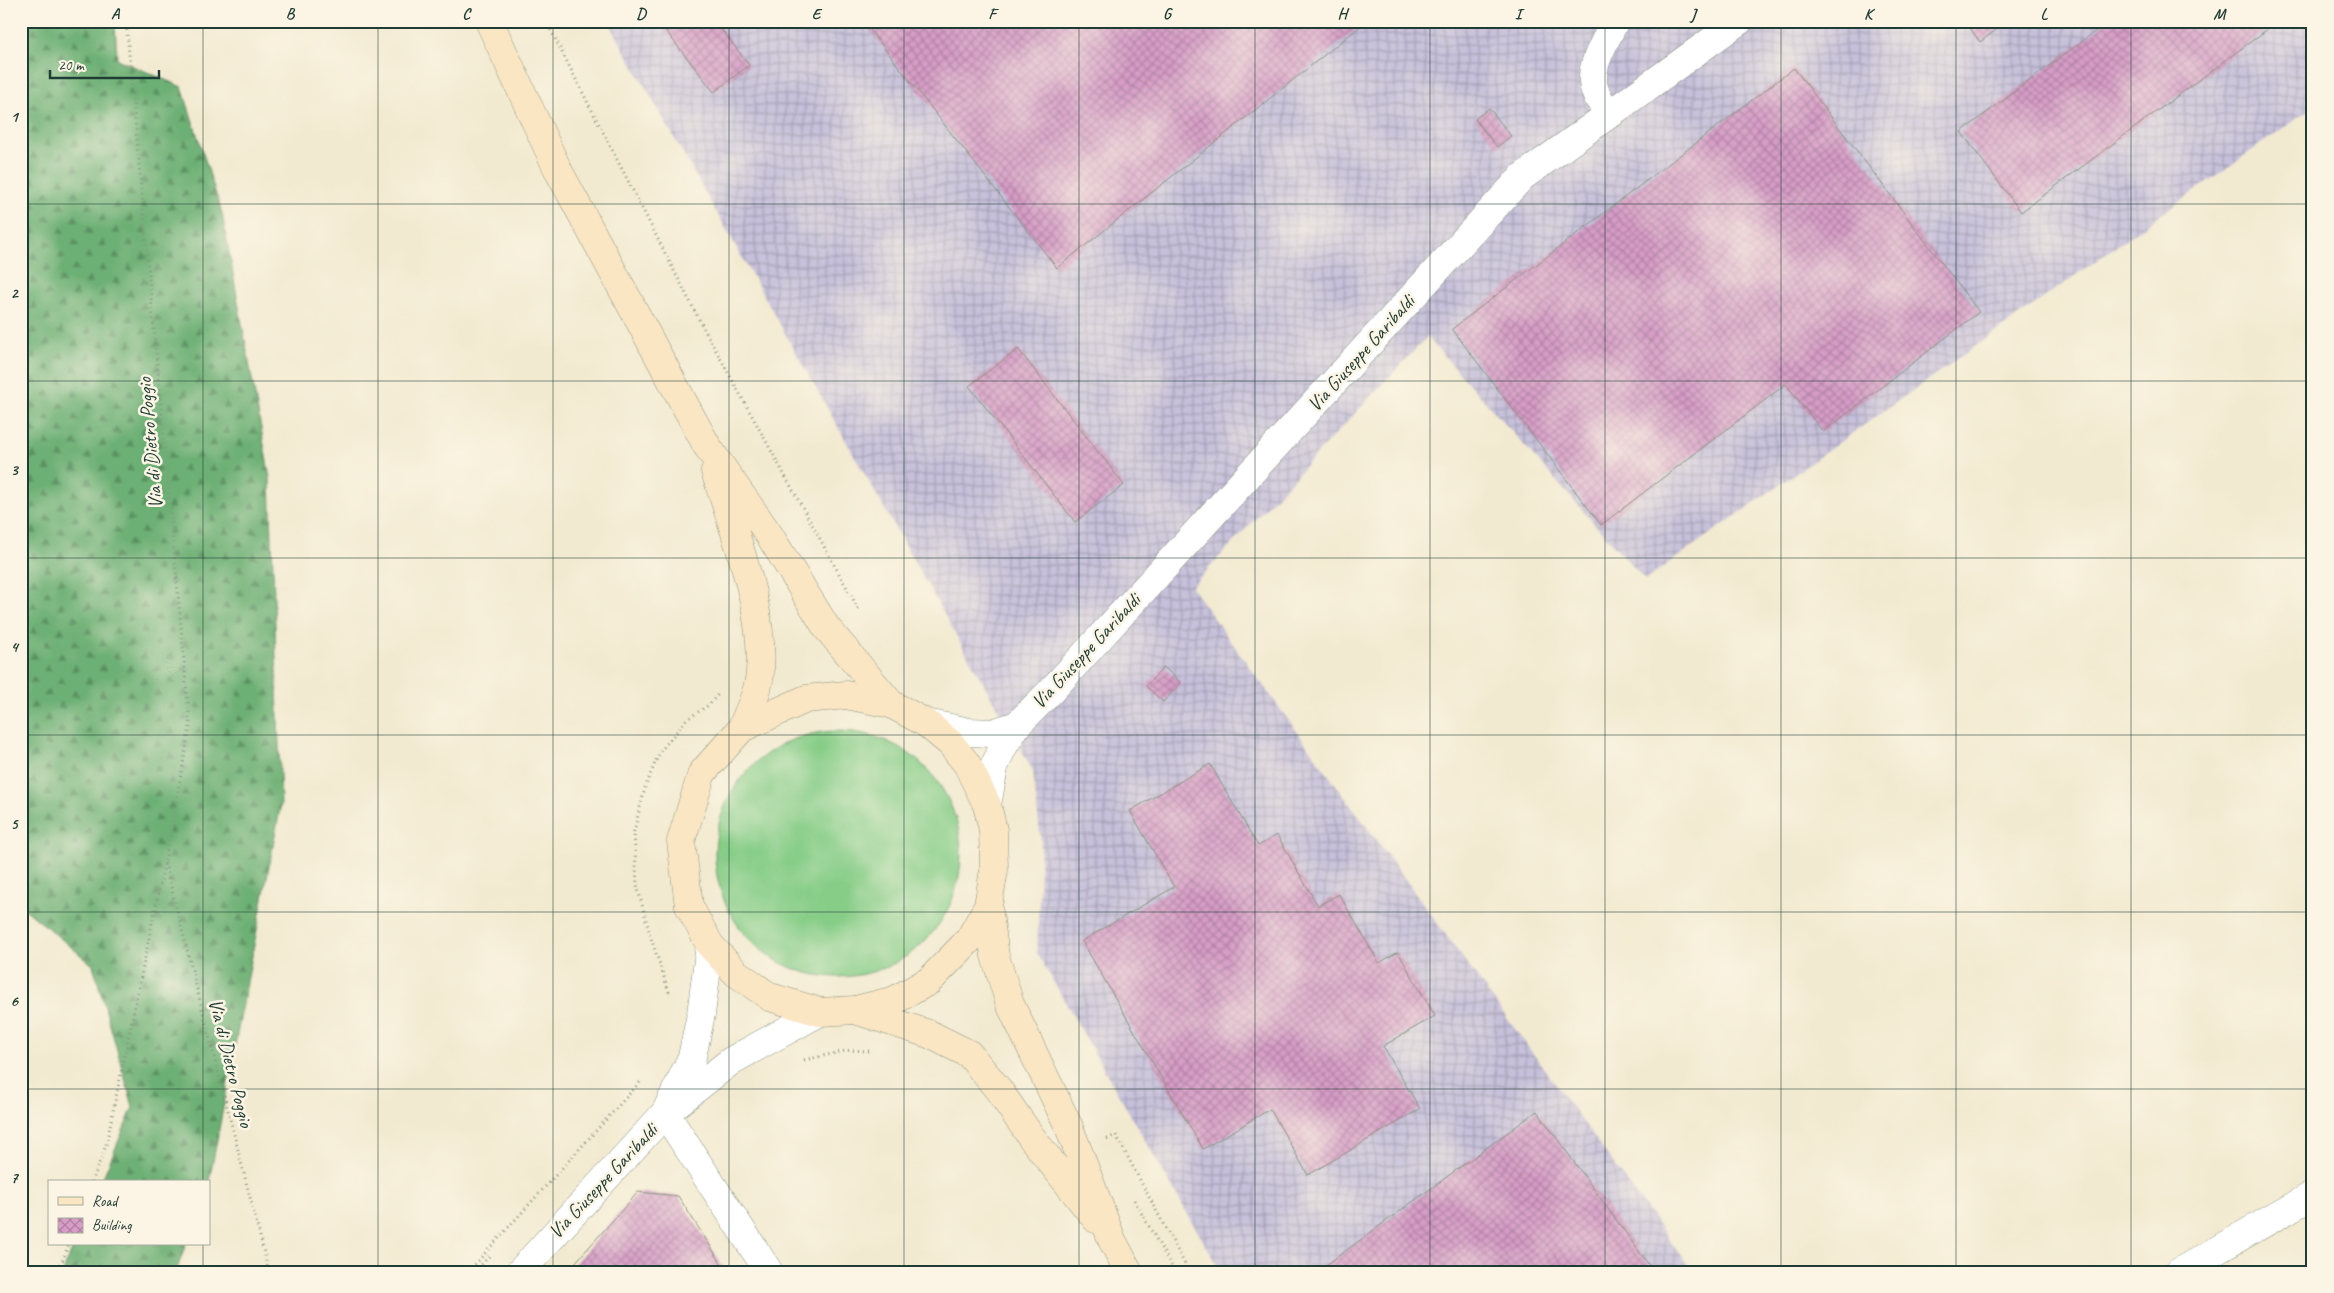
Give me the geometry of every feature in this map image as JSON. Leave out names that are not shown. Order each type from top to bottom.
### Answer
[{"type":"main road","points":[[489,21],[558,170],[707,446],[770,536],[826,627],[891,704]]},
{"type":"main road","points":[[707,446],[740,553],[754,607],[760,649],[758,685],[742,728],[702,773],[681,841],[689,906],[710,945],[736,972],[770,997],[820,1012],[855,1010],[895,1000],[929,981],[968,940],[988,906]]},
{"type":"main road","points":[[742,728],[806,699],[846,695],[891,704],[926,723],[950,743],[967,764],[987,805],[993,830],[994,870],[988,906],[996,956],[1010,1004],[1069,1127],[1112,1240],[1129,1272]]},
{"type":"main road","points":[[855,1010],[929,1034],[969,1054],[998,1089],[1032,1138],[1112,1240]]},
{"type":"street","points":[[1612,113],[1603,106],[1592,83],[1593,66],[1616,21]]},
{"type":"street","name":"Via Giuseppe Garibaldi","points":[[987,805],[994,767],[1003,747],[1017,725],[1064,677],[1522,176],[1739,21]]},
{"type":"street","name":"Via Giuseppe Garibaldi","points":[[926,723],[968,732],[992,734],[1017,725]]},
{"type":"street","name":"Via Giuseppe Garibaldi","points":[[665,1113],[692,1057],[702,1014],[710,945]]},
{"type":"street","name":"Via Giuseppe Garibaldi","points":[[520,1272],[665,1113],[731,1061],[820,1012]]},
{"type":"street","points":[[665,1113],[769,1272]]},
{"type":"street","points":[[2179,1272],[2313,1195]]},
{"type":"path","name":"Via di Dietro Poggio","points":[[93,1180],[106,1145],[165,861],[190,726],[126,21]]},
{"type":"path","points":[[546,21],[703,327],[858,608],[850,613]]},
{"type":"path","name":"Via di Dietro Poggio","points":[[165,861],[270,1272]]},
{"type":"path","points":[[797,1062],[850,1050],[875,1051]]},
{"type":"path","points":[[468,1272],[643,1080]]},
{"type":"path","points":[[1101,1143],[1116,1134],[1189,1272]]},
{"type":"path","points":[[1131,1195],[1175,1272]]},
{"type":"path","points":[[53,1272],[62,1262],[67,1246]]},
{"type":"shaded area","points":[[608,21],[2313,21],[2313,107],[1645,580],[1427,337],[1191,587],[1693,1272],[1221,1272],[1037,953],[1041,842],[1033,771]]},
{"type":"green space","points":[[21,21],[115,21],[117,59],[182,87],[222,213],[270,478],[281,804],[209,1180],[102,1180],[133,1107],[93,965],[21,906]]},
{"type":"green space","points":[[850,731],[874,736],[896,745],[907,751],[925,767],[941,785],[952,807],[959,830],[961,854],[959,878],[952,901],[941,923],[925,941],[907,957],[874,972],[850,977],[826,977],[802,972],[769,957],[735,923],[724,901],[717,878],[715,842],[720,818],[735,785],[769,751],[791,740],[814,733]]},
{"type":"green space","points":[[73,1246],[185,1246],[176,1272],[63,1272]]},
{"type":"building","points":[[658,21],[715,21],[749,65],[714,92]]},
{"type":"building","points":[[863,21],[1367,21],[1057,268]]},
{"type":"building","points":[[1965,21],[2008,21],[1980,42]]},
{"type":"building","points":[[2109,21],[2264,21],[2269,28],[2021,212],[1961,132]]},
{"type":"building","points":[[1794,68],[1979,312],[1823,432],[1786,384],[1601,525],[1452,329]]},
{"type":"building","points":[[1489,108],[1511,136],[1497,147],[1475,119]]},
{"type":"building","points":[[1018,349],[1124,485],[1075,522],[969,386]]},
{"type":"building","points":[[1164,667],[1181,683],[1163,702],[1146,686]]},
{"type":"building","points":[[1210,764],[1258,846],[1277,835],[1318,906],[1339,894],[1379,963],[1398,952],[1435,1016],[1383,1046],[1420,1109],[1308,1175],[1270,1109],[1203,1149],[1082,941],[1174,887],[1130,811]]},
{"type":"building","points":[[1537,1111],[1654,1272],[1325,1272],[1322,1268]]},
{"type":"building","points":[[638,1192],[678,1196],[727,1272],[583,1272],[574,1264]]}]
